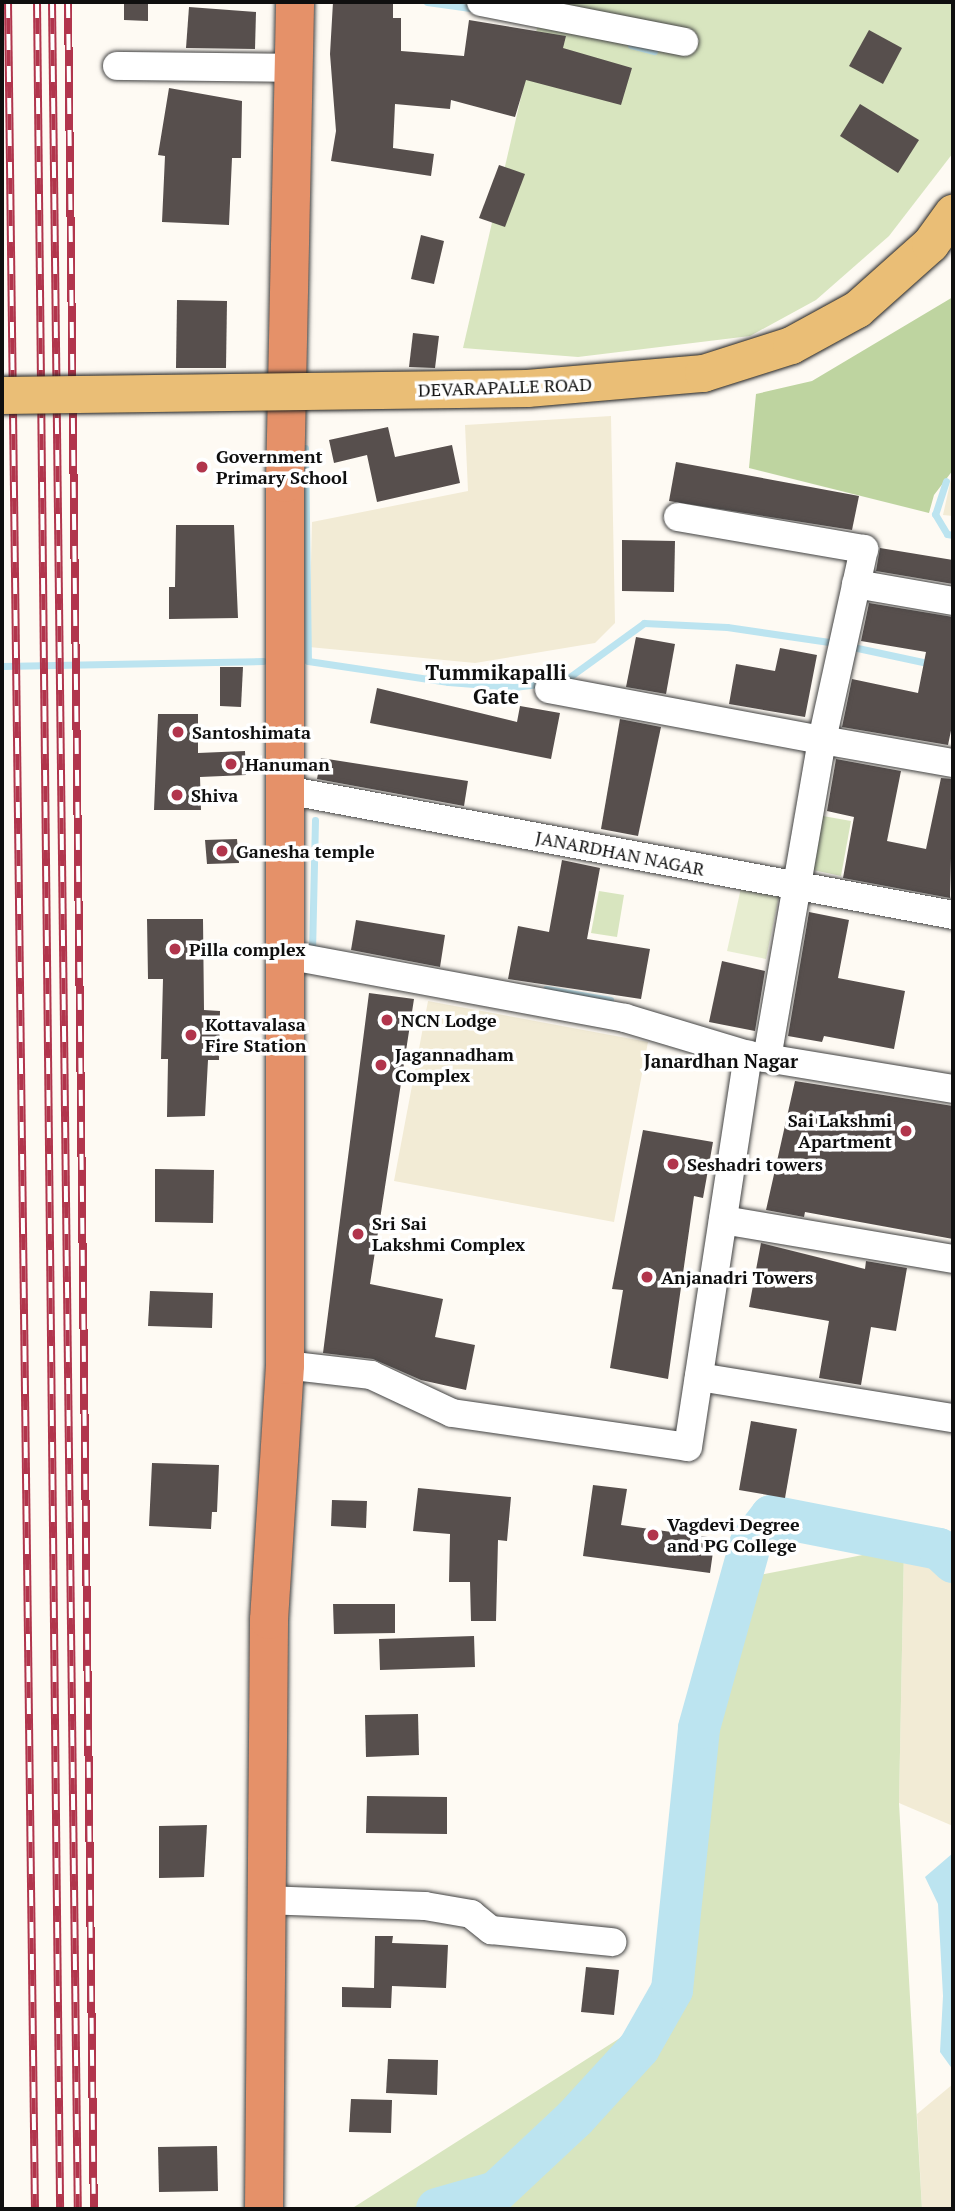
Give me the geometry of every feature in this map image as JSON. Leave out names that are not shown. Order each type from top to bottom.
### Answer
[{"type":"highway","points":[[264,2209],[264,1900],[270,1620],[285,1365],[285,483],[295,2]]},
{"type":"main road","name":"DEVARAPALLE ROAD","points":[[2,395],[527,388],[703,373],[791,345],[857,309],[930,244],[953,212]]},
{"type":"street","points":[[481,2],[684,41]]},
{"type":"street","points":[[117,66],[294,68]]},
{"type":"street","points":[[285,1365],[371,1375],[452,1413],[688,1447],[723,1220],[796,886],[822,740],[864,549],[678,517]]},
{"type":"street","points":[[856,584],[953,601]]},
{"type":"street","points":[[549,689],[953,763]]},
{"type":"street","name":"JANARDHAN NAGAR","points":[[286,790],[953,915]]},
{"type":"street","points":[[286,955],[625,1018],[758,1057],[953,1089]]},
{"type":"street","points":[[723,1220],[953,1259]]},
{"type":"street","points":[[699,1377],[953,1418]]},
{"type":"street","points":[[264,1900],[425,1906],[471,1914],[491,1930],[611,1942]]},
{"type":"shaded area","points":[[611,416],[615,623],[595,643],[475,663],[309,647],[312,522],[468,491],[465,425]]},
{"type":"shaded area","points":[[953,470],[953,516],[943,515]]},
{"type":"shaded area","points":[[428,1001],[648,1042],[614,1222],[394,1181]]},
{"type":"shaded area","points":[[953,1538],[953,1826],[899,1803],[904,1547]]},
{"type":"shaded area","points":[[953,2084],[953,2209],[922,2209],[917,2114]]},
{"type":"green space","points":[[543,2],[953,2],[953,153],[889,236],[816,300],[750,336],[578,357],[463,348]]},
{"type":"green space","points":[[953,297],[953,470],[934,495],[929,513],[749,468],[756,394],[812,381]]},
{"type":"green space","points":[[823,816],[851,821],[841,876],[813,870]]},
{"type":"green space","points":[[741,888],[779,896],[766,959],[727,951]]},
{"type":"green space","points":[[599,891],[624,895],[617,937],[591,933]]},
{"type":"green space","points":[[904,1547],[899,1803],[922,2209],[351,2209],[664,2010],[724,1582]]},
{"type":"water","points":[[953,1853],[953,2070],[940,2052],[943,1996],[938,1904],[925,1877]]},
{"type":"building","points":[[124,2],[148,2],[148,21],[124,20]]},
{"type":"building","points":[[333,2],[393,2],[393,18],[401,18],[401,51],[464,56],[469,20],[566,36],[563,48],[632,68],[621,105],[526,80],[515,117],[451,100],[450,109],[395,104],[393,148],[434,154],[431,176],[331,161],[336,131],[330,54]]},
{"type":"building","points":[[189,7],[256,12],[255,49],[186,48]]},
{"type":"building","points":[[869,30],[902,48],[883,84],[849,66]]},
{"type":"building","points":[[169,88],[242,101],[241,158],[232,158],[229,225],[162,222],[165,156],[158,155]]},
{"type":"building","points":[[860,104],[919,140],[898,173],[840,136]]},
{"type":"building","points":[[499,165],[525,174],[505,227],[479,218]]},
{"type":"building","points":[[421,235],[444,241],[434,284],[411,279]]},
{"type":"building","points":[[177,300],[227,301],[226,368],[176,368]]},
{"type":"building","points":[[413,333],[439,336],[435,368],[409,367]]},
{"type":"building","points":[[388,427],[395,457],[452,445],[460,483],[377,502],[367,455],[334,463],[329,440]]},
{"type":"building","points":[[676,462],[859,496],[852,530],[669,501]]},
{"type":"building","points":[[176,525],[234,525],[238,618],[169,619],[169,587],[175,587]]},
{"type":"building","points":[[622,540],[675,541],[674,592],[622,591]]},
{"type":"building","points":[[880,548],[953,560],[953,584],[876,571]]},
{"type":"building","points":[[869,603],[953,617],[953,721],[948,745],[842,727],[852,679],[918,693],[926,652],[861,641]]},
{"type":"building","points":[[636,637],[675,644],[666,694],[626,687]]},
{"type":"building","points":[[780,648],[817,655],[805,717],[729,704],[736,664],[775,671]]},
{"type":"building","points":[[220,667],[243,667],[241,707],[220,706]]},
{"type":"building","points":[[377,688],[517,722],[520,706],[560,713],[551,759],[370,723]]},
{"type":"building","points":[[158,714],[198,714],[198,753],[245,751],[246,775],[200,777],[201,810],[154,810]]},
{"type":"building","points":[[620,719],[661,727],[638,836],[601,829]]},
{"type":"building","points":[[321,758],[468,781],[464,806],[317,779]]},
{"type":"building","points":[[836,759],[901,771],[887,841],[926,849],[941,778],[953,779],[950,898],[843,878],[854,817],[827,811]]},
{"type":"building","name":"Ganesha temple","points":[[237,839],[239,863],[207,864],[205,840]]},
{"type":"building","points":[[562,860],[600,868],[587,939],[650,949],[641,999],[508,979],[518,926],[549,932]]},
{"type":"building","points":[[809,912],[849,920],[838,978],[905,991],[894,1049],[824,1036],[822,1042],[788,1036]]},
{"type":"building","points":[[147,919],[203,919],[204,1010],[220,1011],[219,1060],[208,1060],[205,1116],[167,1117],[168,1059],[161,1059],[163,979],[148,979]]},
{"type":"building","points":[[356,920],[445,935],[440,967],[351,950]]},
{"type":"building","points":[[722,961],[765,971],[755,1031],[709,1022]]},
{"type":"building","points":[[369,993],[414,999],[370,1284],[443,1299],[435,1337],[475,1345],[466,1390],[421,1380],[373,1359],[323,1353]]},
{"type":"building","points":[[795,1081],[953,1106],[953,1239],[805,1212],[804,1217],[766,1210]]},
{"type":"building","points":[[643,1130],[713,1142],[703,1198],[694,1196],[668,1379],[610,1368],[623,1290],[612,1289]]},
{"type":"building","points":[[155,1169],[214,1170],[213,1223],[155,1222]]},
{"type":"building","points":[[761,1243],[865,1269],[866,1261],[907,1268],[896,1331],[871,1327],[861,1385],[819,1378],[829,1321],[749,1307]]},
{"type":"building","points":[[150,1291],[213,1293],[212,1328],[148,1326]]},
{"type":"building","points":[[751,1421],[797,1429],[785,1498],[739,1490]]},
{"type":"building","points":[[152,1463],[219,1465],[217,1512],[212,1512],[211,1529],[149,1526]]},
{"type":"building","points":[[593,1485],[627,1489],[621,1525],[715,1538],[710,1573],[583,1556]]},
{"type":"building","points":[[418,1488],[511,1497],[507,1541],[498,1540],[496,1621],[471,1621],[470,1582],[449,1582],[450,1534],[413,1531]]},
{"type":"building","points":[[332,1500],[367,1501],[366,1528],[331,1526]]},
{"type":"building","points":[[333,1604],[395,1604],[395,1633],[334,1634]]},
{"type":"building","points":[[474,1636],[475,1667],[380,1670],[379,1639]]},
{"type":"building","points":[[418,1714],[419,1755],[366,1757],[365,1715]]},
{"type":"building","points":[[367,1796],[447,1797],[447,1834],[366,1833]]},
{"type":"building","points":[[207,1825],[204,1877],[159,1878],[159,1826]]},
{"type":"building","points":[[375,1936],[393,1936],[392,1943],[448,1945],[446,1988],[392,1986],[391,2008],[342,2007],[342,1987],[374,1988]]},
{"type":"building","points":[[586,1967],[619,1970],[614,2015],[581,2012]]},
{"type":"building","points":[[388,2059],[438,2060],[437,2095],[386,2093]]},
{"type":"building","points":[[351,2099],[392,2100],[391,2133],[349,2132]]},
{"type":"building","points":[[217,2146],[218,2191],[159,2192],[158,2147]]},
{"type":"waterway","points":[[427,2],[476,9]]},
{"type":"waterway","points":[[631,45],[654,51]]},
{"type":"waterway","points":[[305,448],[308,661],[448,682],[514,687],[545,683]]},
{"type":"waterway","points":[[946,481],[935,514],[947,534],[953,535]]},
{"type":"waterway","points":[[564,681],[644,623],[727,627],[836,643]]},
{"type":"waterway","points":[[848,646],[932,664]]},
{"type":"waterway","points":[[2,666],[263,661]]},
{"type":"waterway","points":[[315,820],[312,948],[317,949]]},
{"type":"waterway","points":[[546,989],[610,1000]]},
{"type":"waterway","points":[[437,2209],[496,2192],[575,2118],[639,2048],[672,1990],[699,1728],[751,1542],[771,1516],[939,1549],[953,1562]]},
{"type":"railway","points":[[8,2],[35,2209]]},
{"type":"railway","points":[[37,2],[60,2209]]},
{"type":"railway","points":[[52,2],[78,2209]]},
{"type":"railway","points":[[68,2],[94,2209]]},
{"type":"place","name":"Government Primary School","points":[[202,467]]},
{"type":"place","name":"Santoshimata","points":[[178,732]]},
{"type":"place","name":"Hanuman","points":[[231,764]]},
{"type":"place","name":"Shiva","points":[[177,795]]},
{"type":"place","name":"Ganesha temple","points":[[222,851]]},
{"type":"place","name":"Pilla complex","points":[[175,949]]},
{"type":"place","name":"NCN Lodge","points":[[387,1020]]},
{"type":"place","name":"Kottavalasa Fire Station","points":[[191,1035]]},
{"type":"place","name":"Jagannadham Complex","points":[[381,1065]]},
{"type":"place","name":"Sai Lakshmi Apartment","points":[[906,1131]]},
{"type":"place","name":"Seshadri towers","points":[[673,1164]]},
{"type":"place","name":"Sri Sai Lakshmi Complex","points":[[358,1234]]},
{"type":"place","name":"Anjanadri Towers","points":[[647,1277]]},
{"type":"place","name":"Vagdevi Degree and PG College","points":[[653,1535]]},
{"type":"district","name":"Tummikapalli Gate","points":[[496,684]]},
{"type":"district","name":"Janardhan Nagar","points":[[721,1061]]}]
